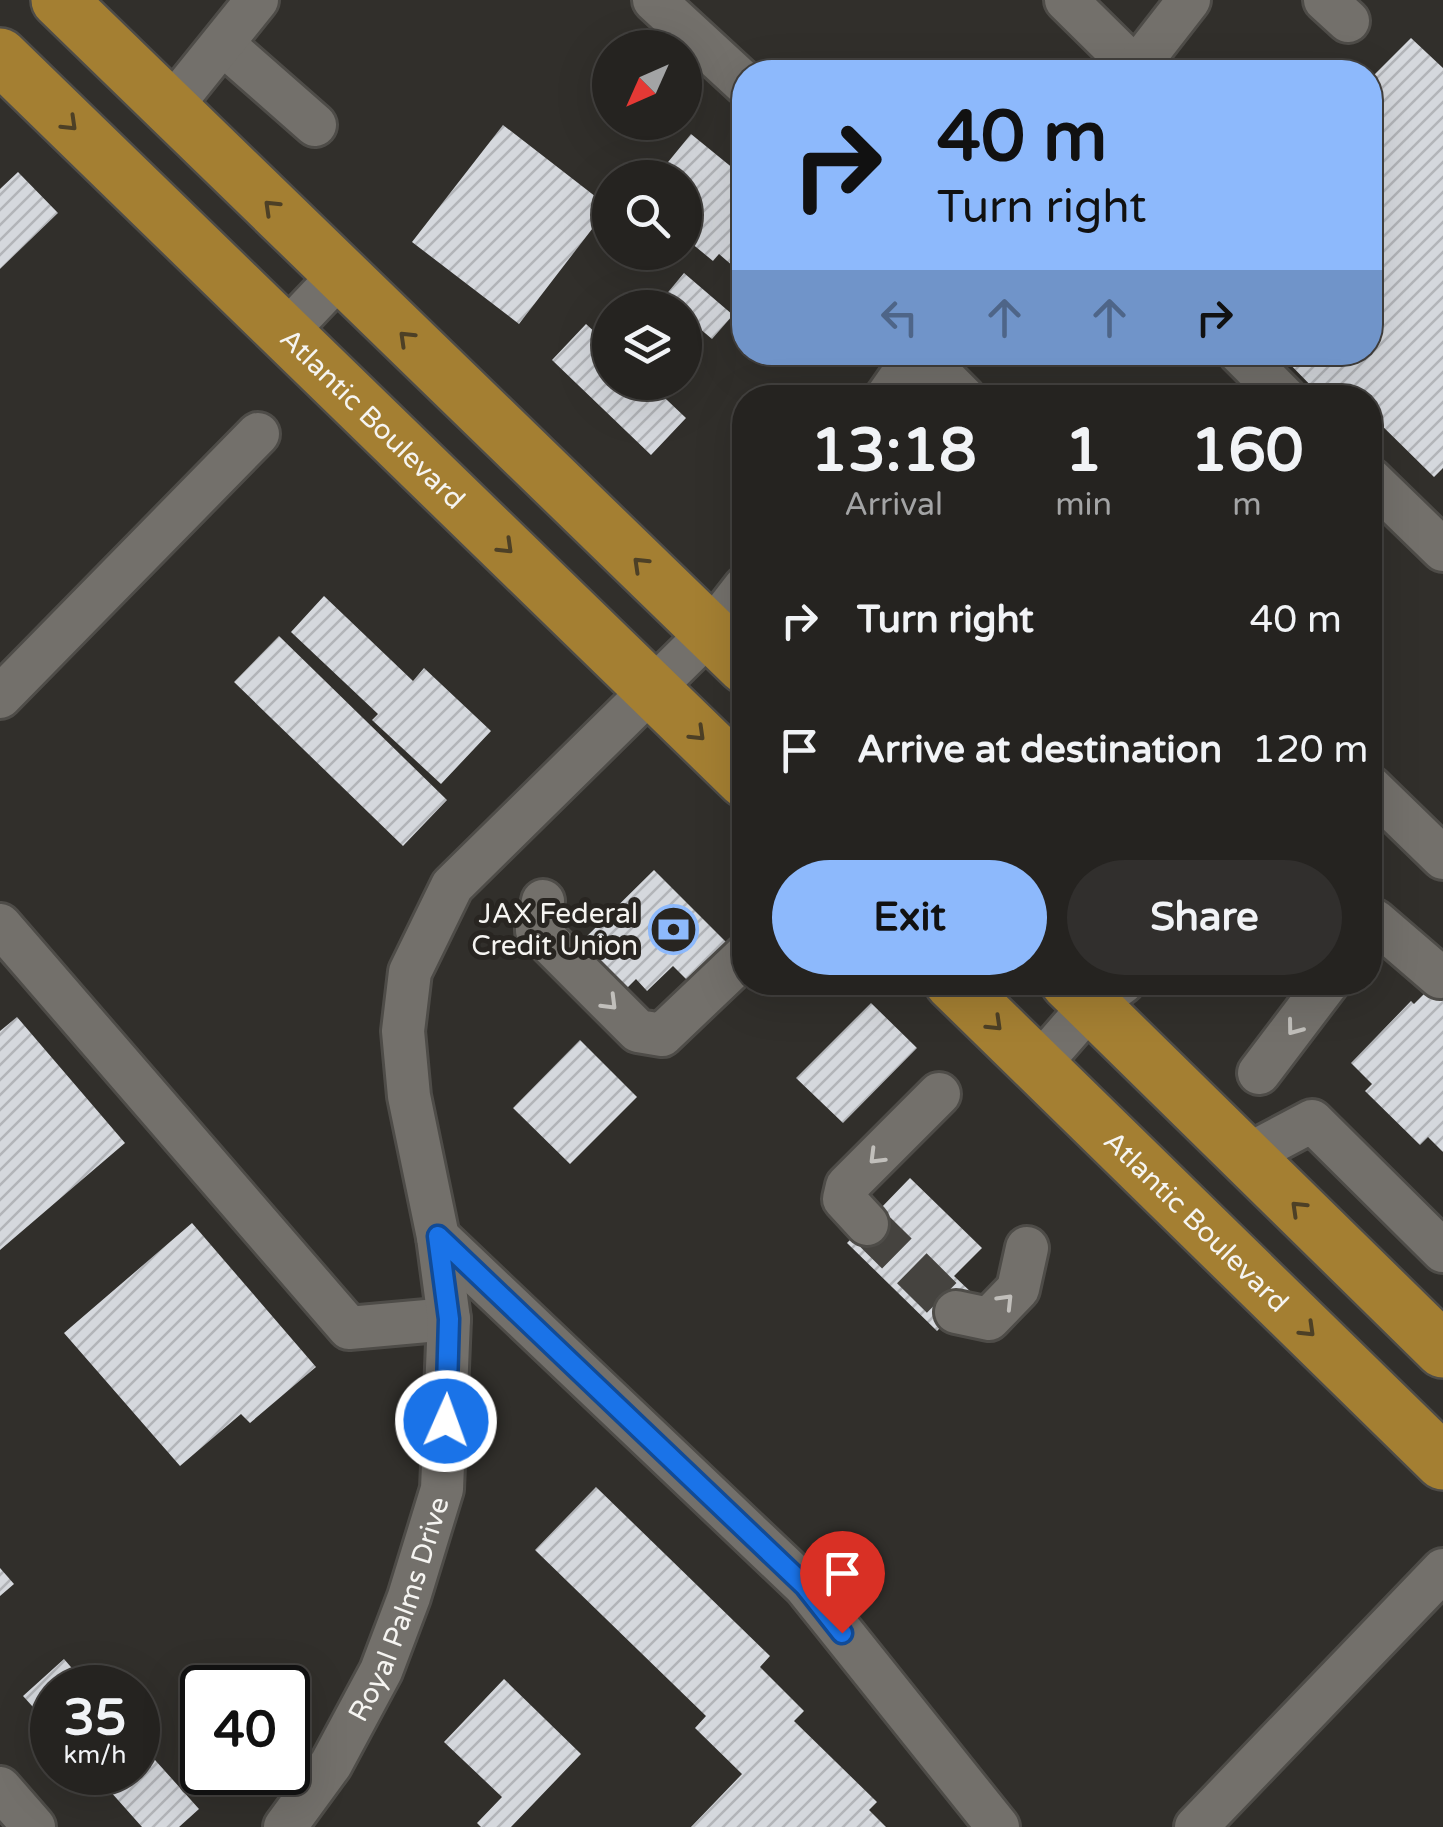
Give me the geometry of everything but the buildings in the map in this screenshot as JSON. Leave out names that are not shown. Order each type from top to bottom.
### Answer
[{"type":"highway","points":[[59,0],[727,649]]},
{"type":"highway","name":"Atlantic Boulevard","points":[[0,56],[732,767]]},
{"type":"highway","name":"Atlantic Boulevard","points":[[965,995],[1443,1462]]},
{"type":"highway","points":[[1101,995],[1246,1156],[1443,1350]]},
{"type":"street","points":[[170,108],[257,0]]},
{"type":"street","points":[[654,0],[732,72]]},
{"type":"street","points":[[1066,0],[1123,60]]},
{"type":"street","points":[[1142,60],[1188,0]]},
{"type":"street","points":[[224,45],[315,125]]},
{"type":"street","points":[[285,333],[341,274]]},
{"type":"street","points":[[931,365],[951,385]]},
{"type":"street","points":[[1252,365],[1273,385]]},
{"type":"street","points":[[0,697],[258,434]]},
{"type":"street","points":[[1382,491],[1443,550]]},
{"type":"street","name":"Royal Palms Drive","points":[[285,1827],[349,1734],[381,1671],[409,1598],[442,1488],[449,1319],[438,1236],[408,1080],[403,1031],[410,972],[452,886],[652,689],[727,649]]},
{"type":"street","points":[[1382,800],[1443,858]]},
{"type":"street","points":[[544,901],[537,930],[638,1031],[662,1035],[732,968]]},
{"type":"street","points":[[0,925],[348,1328],[449,1319]]},
{"type":"street","points":[[1382,927],[1440,977]]},
{"type":"street","points":[[1038,1066],[1090,995]]},
{"type":"street","points":[[1259,1073],[1318,995]]},
{"type":"street","points":[[867,1224],[844,1199],[847,1186],[938,1094]]},
{"type":"street","points":[[1246,1156],[1312,1121],[1443,1251]]},
{"type":"street","points":[[438,1236],[805,1586],[998,1827]]},
{"type":"street","points":[[956,1312],[988,1319],[1018,1289],[1027,1248]]},
{"type":"street","points":[[1196,1827],[1443,1570]]},
{"type":"street","points":[[0,1788],[34,1827]]},
{"type":"tunnel","points":[[867,1224],[956,1312]]},
{"type":"place","name":"JAX Federal Credit Union","points":[[673,929]]},
{"type":"route","points":[[446,1421],[449,1319],[438,1236],[805,1586],[842,1633]]}]
